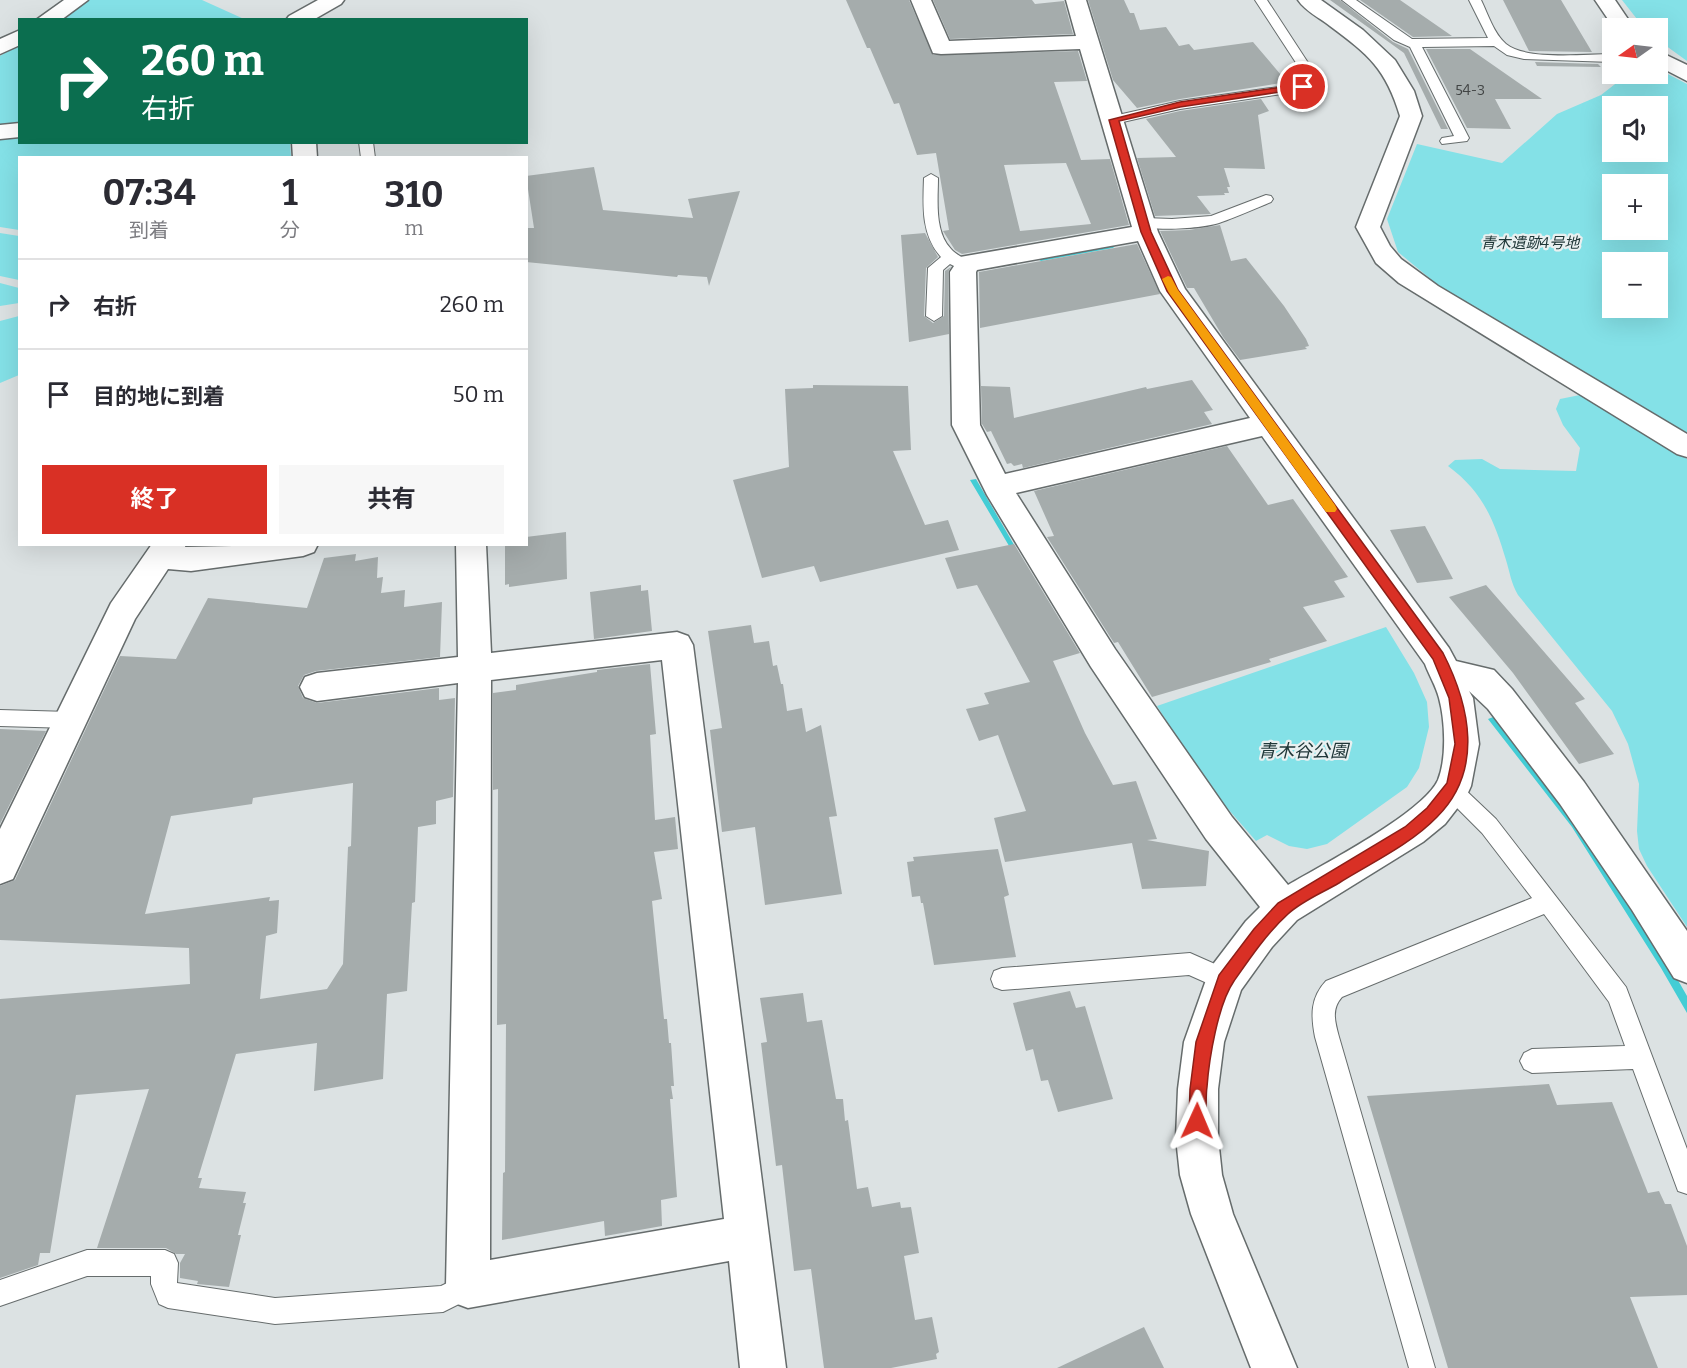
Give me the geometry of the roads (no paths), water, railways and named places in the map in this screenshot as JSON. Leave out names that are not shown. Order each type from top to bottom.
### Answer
[{"type":"street","points":[[49,18],[78,0]]},
{"type":"street","points":[[300,18],[334,0]]},
{"type":"street","points":[[921,0],[941,48],[1090,42]]},
{"type":"street","points":[[1076,0],[1145,227],[1173,291],[1438,657],[1456,698],[1462,744],[1454,786],[1432,813],[1410,831],[1284,908],[1259,934],[1225,980],[1204,1042],[1198,1089],[1197,1138],[1201,1175],[1212,1214],[1274,1368]]},
{"type":"street","points":[[1308,0],[1369,46],[1397,77],[1406,97],[1411,116],[1368,227],[1376,247],[1390,265],[1429,292],[1687,447]]},
{"type":"street","points":[[1605,0],[1617,18]]},
{"type":"street","points":[[0,48],[18,37]]},
{"type":"street","points":[[1668,63],[1687,74]]},
{"type":"street","points":[[0,132],[18,130]]},
{"type":"street","points":[[958,262],[969,263],[1145,227]]},
{"type":"street","points":[[958,262],[963,272],[966,425],[997,487],[1103,658],[1219,828],[1284,908]]},
{"type":"street","points":[[997,487],[1269,424]]},
{"type":"street","points":[[0,867],[122,612],[166,550],[191,559],[288,546]]},
{"type":"street","points":[[471,546],[476,668],[468,1286],[747,1236]]},
{"type":"street","points":[[317,687],[677,645],[763,1368]]},
{"type":"street","points":[[1445,672],[1482,680],[1500,699],[1572,793],[1645,898],[1687,965]]},
{"type":"lane","points":[[1114,120],[1180,105],[1303,87],[1311,82],[1310,75],[1261,0]]},
{"type":"lane","points":[[1348,0],[1398,37],[1414,43],[1497,42]]},
{"type":"lane","points":[[1475,0],[1497,42],[1509,52],[1525,56],[1602,58]]},
{"type":"lane","points":[[1414,43],[1462,138],[1447,141]]},
{"type":"lane","points":[[931,178],[930,224],[945,255],[958,262]]},
{"type":"lane","points":[[1145,227],[1213,220],[1266,199]]},
{"type":"lane","points":[[933,316],[936,268],[958,262]]},
{"type":"lane","points":[[0,717],[70,720]]},
{"type":"lane","points":[[1451,789],[1488,826],[1618,995],[1687,1182]]},
{"type":"lane","points":[[1422,1368],[1328,1037],[1322,1011],[1325,997],[1334,989],[1548,902]]},
{"type":"lane","points":[[1002,979],[1190,964],[1225,980]]},
{"type":"lane","points":[[1532,1061],[1641,1057]]},
{"type":"lane","points":[[0,1293],[87,1263],[165,1263],[164,1284],[168,1294],[275,1311],[443,1299],[468,1286]]},
{"type":"waterway","points":[[1041,258],[1110,246]]},
{"type":"park label","name":"青木遺跡4号地","points":[[1530,243]]},
{"type":"park label","name":"青木谷公園","points":[[1303,751]]}]
